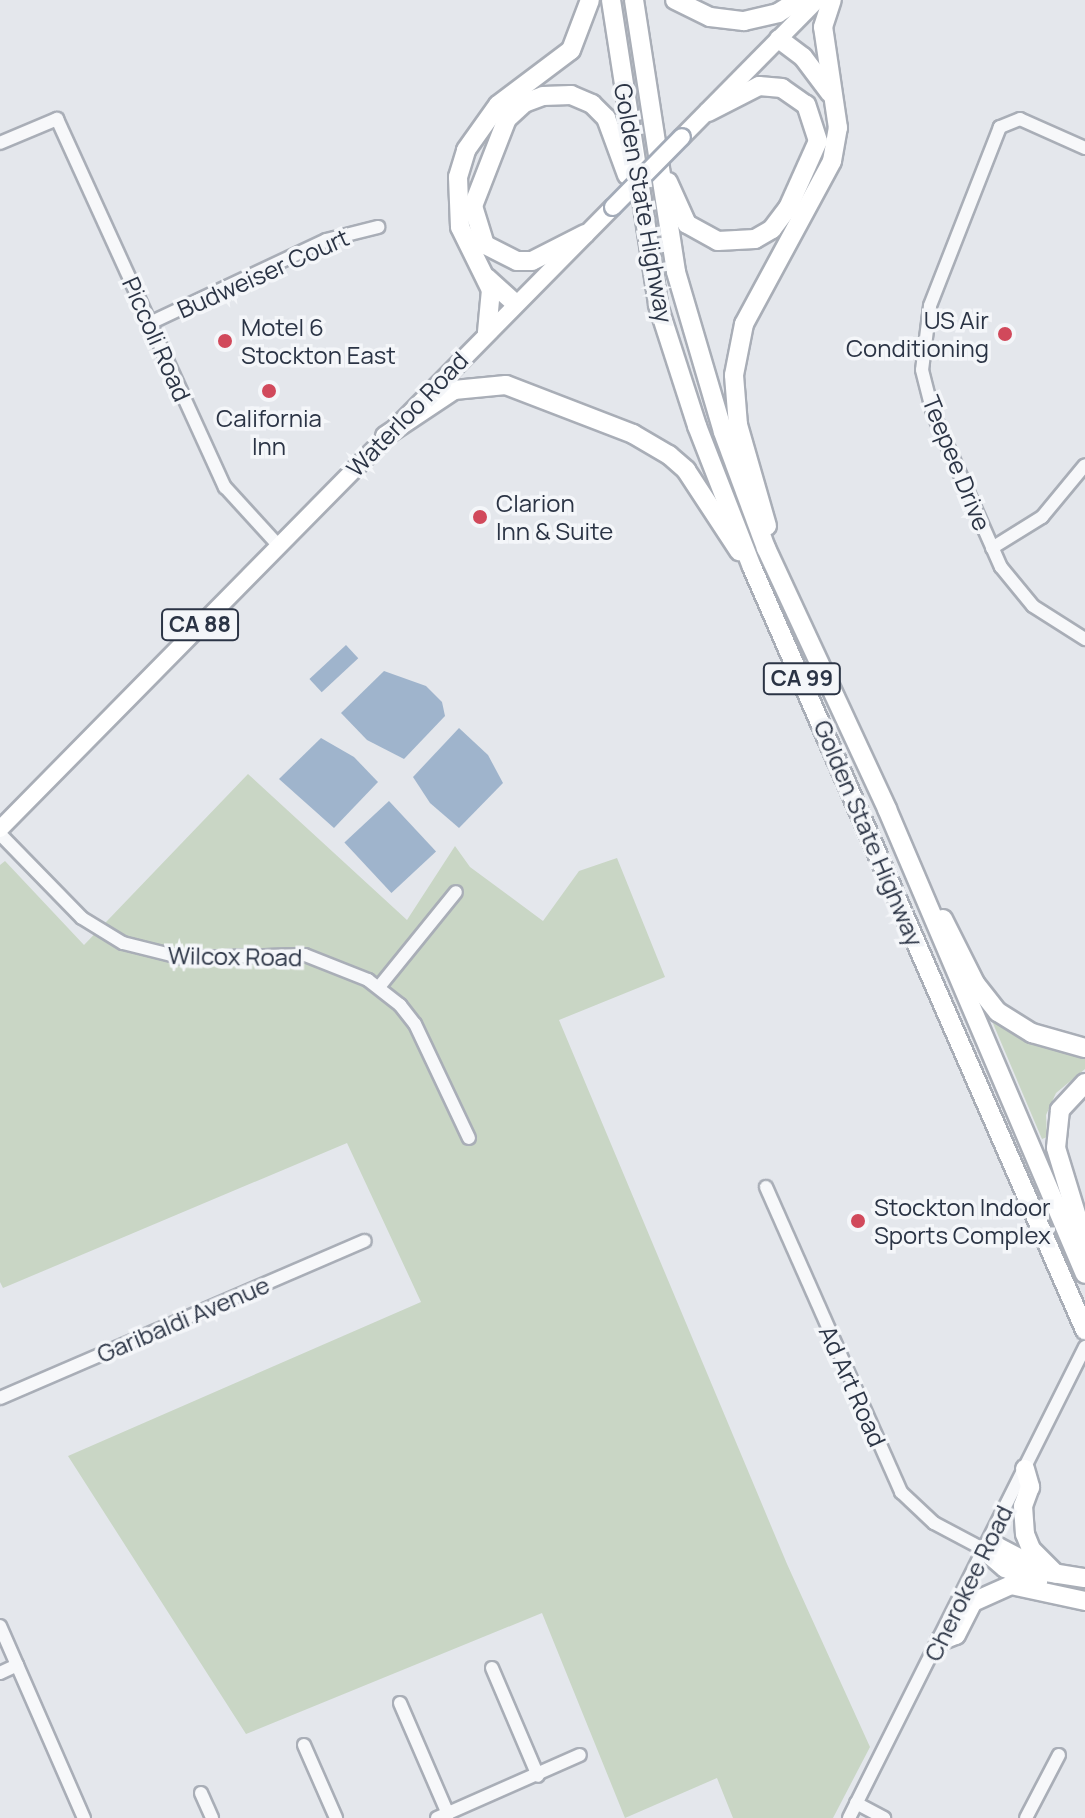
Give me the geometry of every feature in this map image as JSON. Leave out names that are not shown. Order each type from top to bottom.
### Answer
[{"type":"highway","points":[[487,332],[493,302],[460,227],[458,177],[466,150],[498,105],[571,50],[590,0]]},
{"type":"highway","name":"Golden State Highway","points":[[611,0],[644,229],[673,357],[752,567],[1085,1330]]},
{"type":"highway","name":"Golden State Highway","points":[[634,0],[689,330],[766,548],[921,894],[1085,1274]]},
{"type":"highway","points":[[675,0],[710,17],[744,21],[778,13],[799,0]]},
{"type":"highway","points":[[766,548],[767,517],[738,425],[734,375],[744,324],[832,161],[838,128],[823,27],[832,0]]},
{"type":"highway","points":[[779,39],[819,75],[834,99]]},
{"type":"highway","points":[[654,134],[677,209],[687,224],[718,241],[755,239],[783,217],[812,162],[818,141],[815,119],[800,99],[774,85],[744,91],[708,112]]},
{"type":"highway","points":[[585,234],[548,256],[517,261],[485,245],[479,234],[473,206],[476,190],[507,119],[524,103],[571,95],[606,118],[644,229]]},
{"type":"highway","points":[[479,270],[515,303]]},
{"type":"highway","points":[[385,436],[454,390],[506,385],[633,434],[669,455],[686,470],[752,567]]},
{"type":"highway","points":[[921,894],[935,903],[975,983],[998,1012],[1032,1033],[1085,1048]]},
{"type":"highway","points":[[1085,1083],[1060,1110],[1056,1148],[1085,1243]]},
{"type":"highway","points":[[1025,1469],[1030,1487],[1023,1506],[1025,1534],[1052,1582]]},
{"type":"highway","points":[[983,1549],[998,1547],[1085,1601]]},
{"type":"highway","points":[[940,1641],[956,1635],[973,1602],[988,1591],[1011,1585],[1085,1578]]},
{"type":"main road","name":"Waterloo Road","points":[[0,832],[515,303],[817,0]]},
{"type":"street","name":"Piccoli Road","points":[[0,143],[57,119],[225,487],[278,545]]},
{"type":"street","name":"Teepee Drive","points":[[1085,148],[1027,121],[1010,121],[996,133],[934,294],[922,346],[928,402],[992,548],[1018,591],[1051,621],[1085,639]]},
{"type":"street","name":"Budweiser Court","points":[[150,323],[326,240],[378,227]]},
{"type":"street","points":[[992,548],[1042,517],[1085,465]]},
{"type":"street","name":"Wilcox Road","points":[[0,832],[82,918],[123,943],[183,958],[305,955],[379,987],[415,1024],[469,1138]]},
{"type":"street","points":[[379,987],[456,892]]},
{"type":"street","name":"Ad Art Road","points":[[766,1187],[901,1492],[934,1523],[983,1549]]},
{"type":"street","name":"Garibaldi Avenue","points":[[0,1398],[365,1241]]},
{"type":"street","name":"Cherokee Road","points":[[849,1818],[1085,1347]]},
{"type":"street","points":[[0,1626],[84,1818]]},
{"type":"street","points":[[0,1673],[17,1665]]},
{"type":"street","points":[[492,1668],[538,1776]]},
{"type":"street","points":[[400,1703],[442,1816],[580,1755]]},
{"type":"street","points":[[304,1745],[336,1818]]},
{"type":"street","points":[[1026,1818],[1059,1755]]},
{"type":"street","points":[[201,1793],[212,1818]]},
{"type":"street","points":[[856,1803],[884,1818]]},
{"type":"green space","points":[[248,774],[407,920],[455,846],[470,867],[543,921],[579,871],[617,858],[665,977],[559,1020],[787,1564],[870,1747],[833,1818],[733,1818],[717,1778],[625,1818],[542,1613],[246,1734],[68,1456],[421,1302],[347,1143],[3,1288],[0,1282],[0,865],[5,861],[84,945]]},
{"type":"green space","points":[[997,1020],[1030,1039],[1085,1058],[1085,1069],[1056,1093],[1046,1115],[1047,1137],[1042,1139],[992,1021]]},
{"type":"water","points":[[346,645],[358,658],[322,692],[309,679]]},
{"type":"water","points":[[384,671],[426,686],[442,702],[445,716],[404,759],[367,740],[341,713]]},
{"type":"water","points":[[459,728],[488,755],[503,783],[459,828],[430,803],[413,777]]},
{"type":"water","points":[[321,738],[354,757],[378,782],[334,828],[279,779]]},
{"type":"water","points":[[389,801],[436,851],[391,893],[344,843]]},
{"type":"place","name":"US Air Conditioning","points":[[1005,334]]},
{"type":"place","name":"Motel 6 Stockton East","points":[[225,341]]},
{"type":"place","name":"California Inn","points":[[269,391]]},
{"type":"place","name":"Clarion Inn & Suite","points":[[480,517]]},
{"type":"place","name":"Stockton Indoor Sports Complex","points":[[858,1221]]}]
